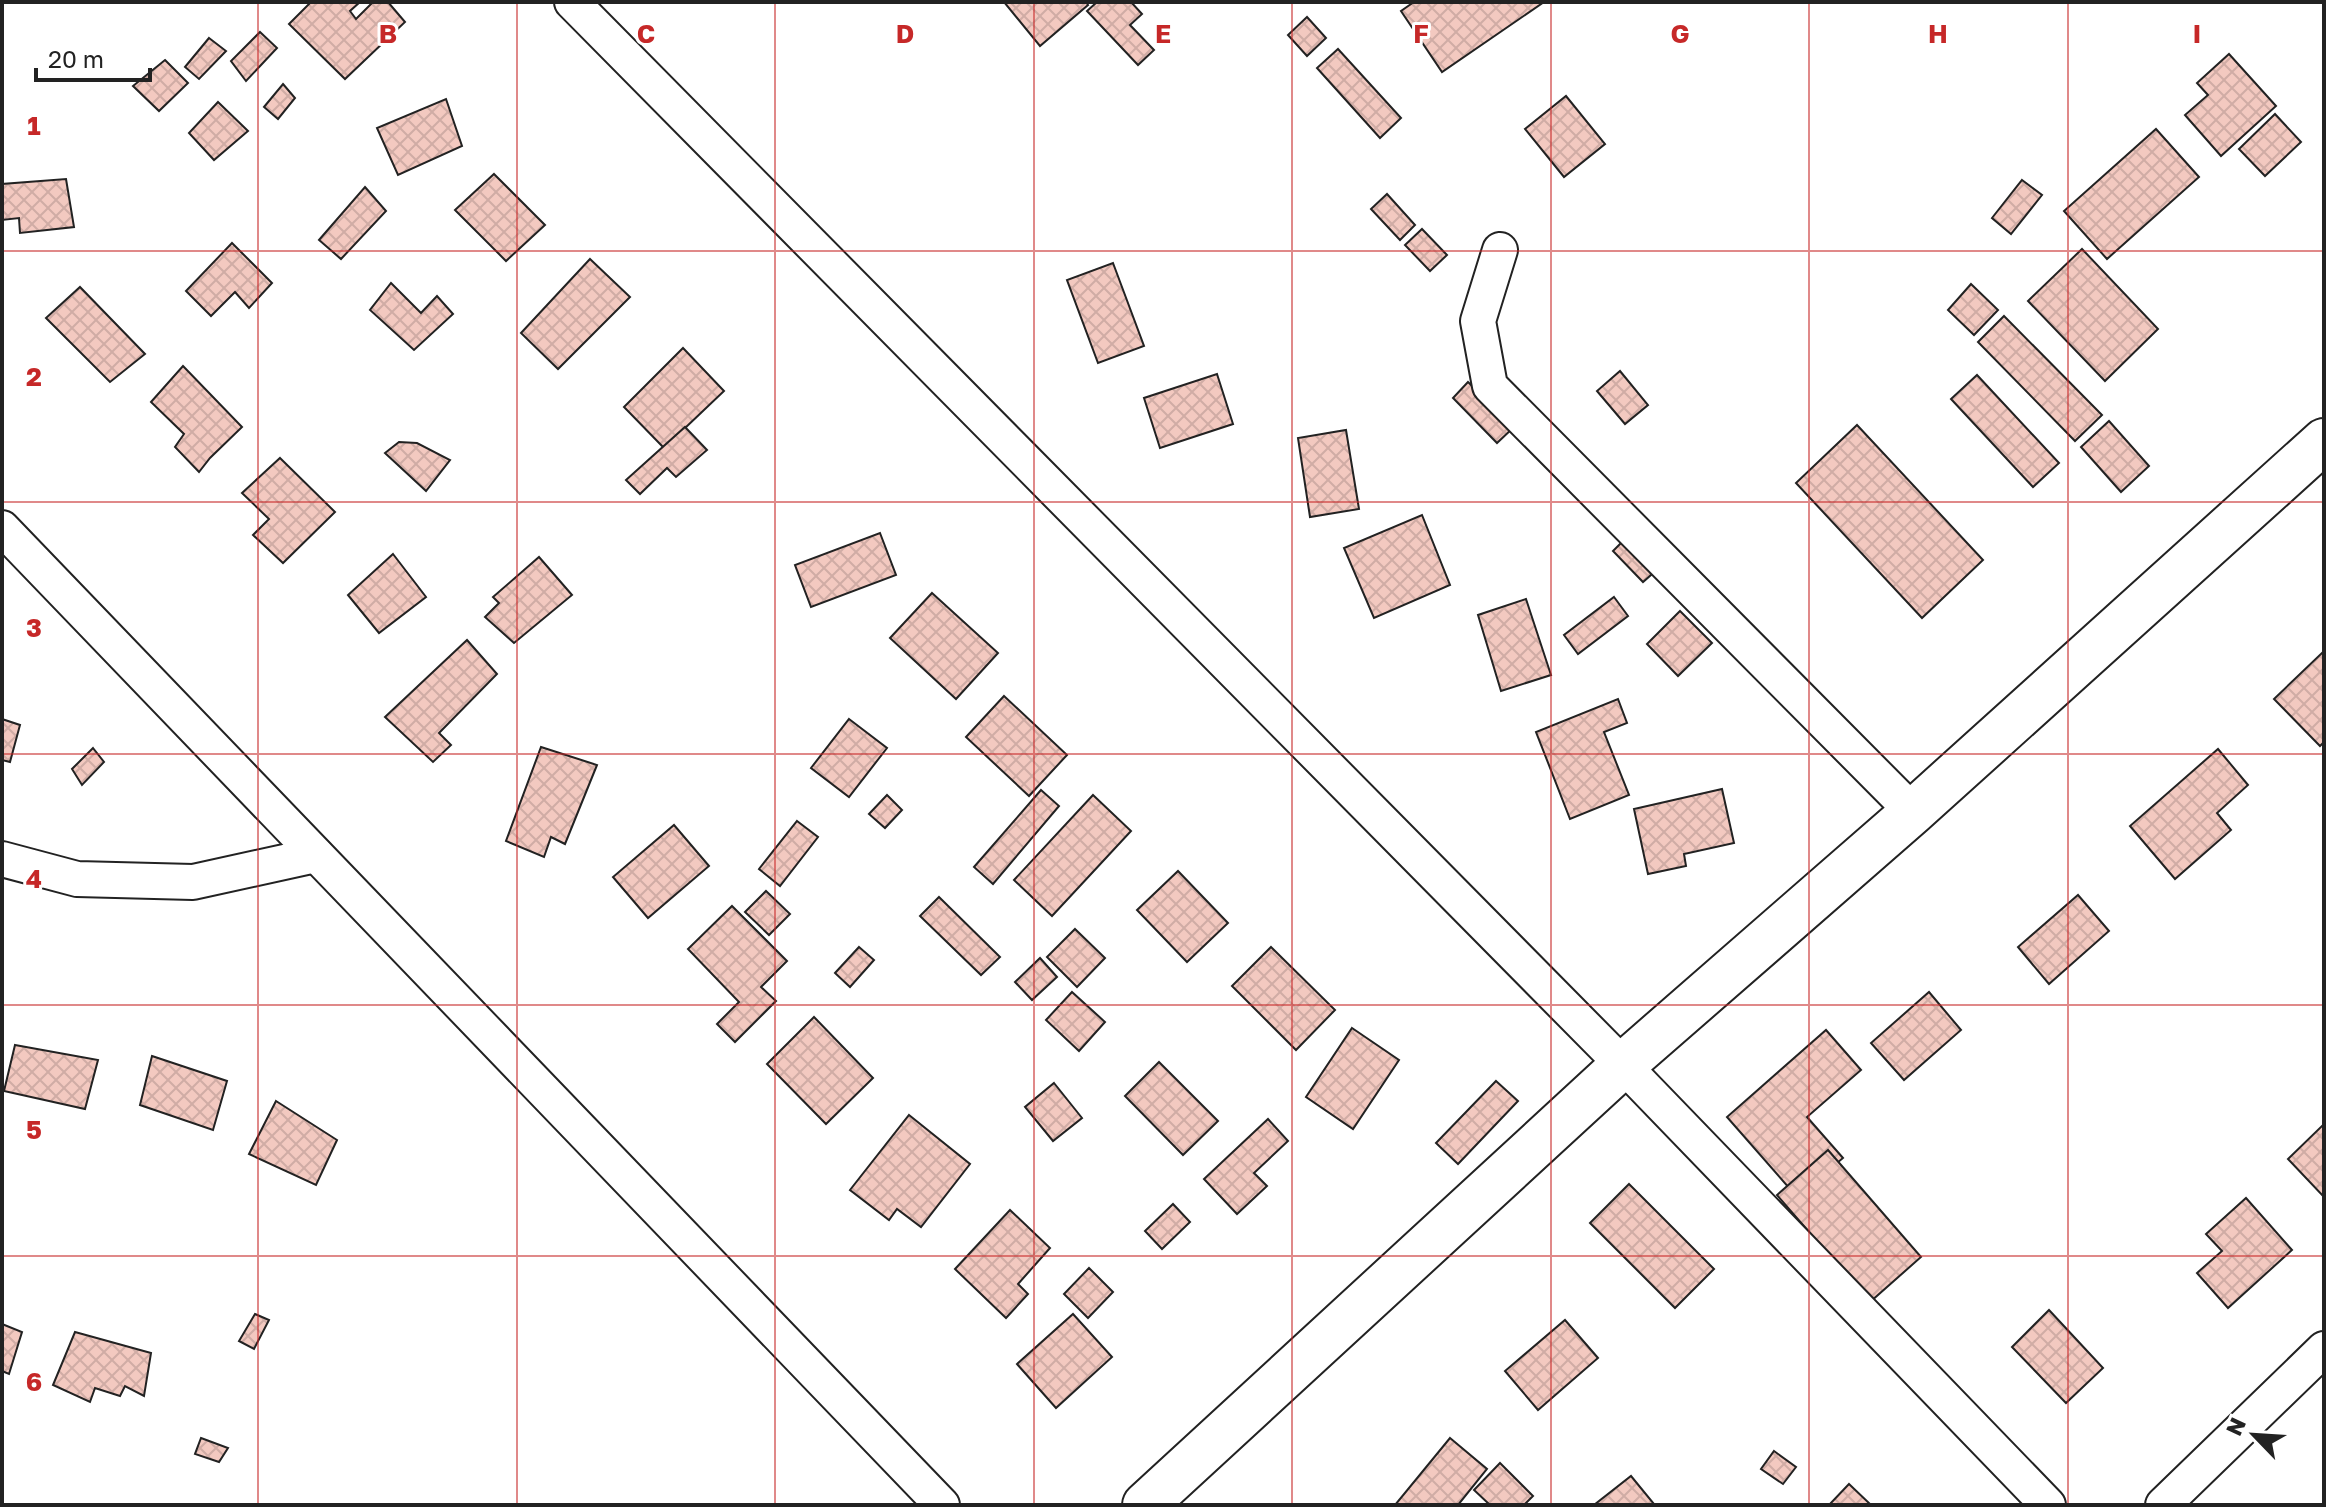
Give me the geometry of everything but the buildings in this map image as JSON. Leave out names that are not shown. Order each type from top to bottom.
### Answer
[{"type":"street","points":[[572,2],[1623,1065],[2048,1505]]},
{"type":"street","points":[[1500,250],[1478,321],[1490,386],[1913,812]]},
{"type":"street","points":[[1145,1505],[1623,1065],[1913,812],[2324,441]]},
{"type":"street","points":[[2,528],[942,1505]]},
{"type":"street","points":[[2,859],[77,879],[193,882],[316,855]]},
{"type":"street","points":[[2163,1505],[2324,1349]]}]
